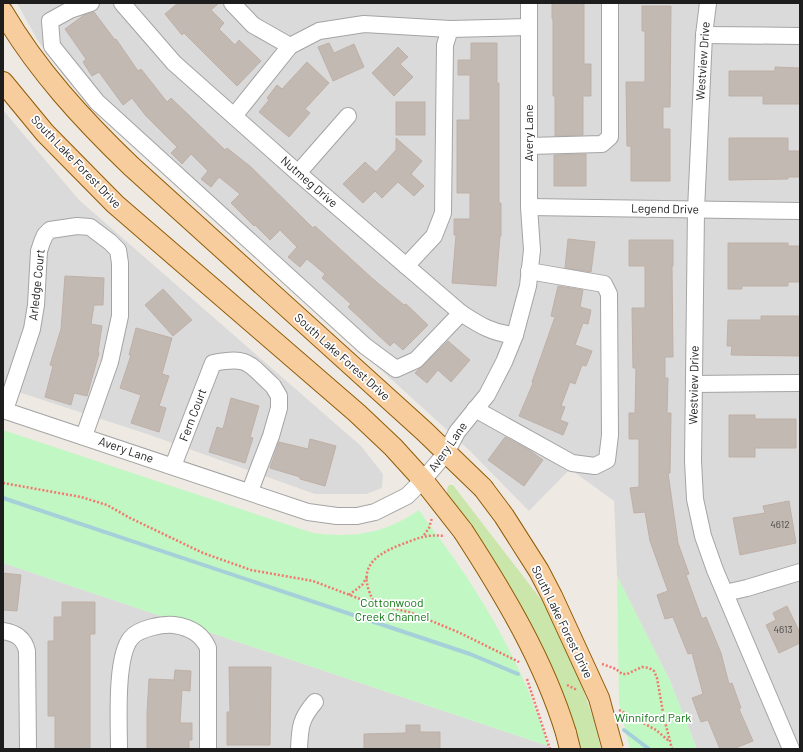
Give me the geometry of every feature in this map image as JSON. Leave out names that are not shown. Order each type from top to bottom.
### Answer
[{"type":"main road","name":"South Lake Forest Drive","points":[[3,12],[22,43],[54,84],[102,139],[424,431],[483,488],[507,522],[552,596],[599,698],[613,749]]},
{"type":"main road","name":"South Lake Forest Drive","points":[[3,82],[45,133],[115,204],[357,413],[393,447],[424,480],[455,533],[493,578],[550,687],[568,741]]},
{"type":"street","points":[[91,3],[70,10],[50,21],[52,46],[97,102],[364,346],[396,369],[416,360],[461,313]]},
{"type":"street","name":"Nutmeg Drive","points":[[122,3],[174,63],[298,173],[461,313],[482,327],[515,335]]},
{"type":"street","points":[[232,3],[253,25],[290,46]]},
{"type":"street","name":"Avery Lane","points":[[4,410],[250,491],[308,512],[337,516],[357,516],[375,512],[407,496],[424,480],[446,453],[457,432],[487,395],[504,362],[515,335],[528,286],[532,250],[529,208],[529,3]]},
{"type":"street","points":[[529,146],[602,144],[610,137],[610,3]]},
{"type":"street","name":"Westview Drive","points":[[708,3],[704,35],[696,210],[693,461],[695,499],[702,536],[791,749]]},
{"type":"street","points":[[234,116],[290,46],[319,31],[364,24],[450,29],[529,27]]},
{"type":"street","points":[[406,266],[434,236],[443,212],[445,45],[450,29]]},
{"type":"street","points":[[704,35],[800,36]]},
{"type":"street","points":[[298,173],[348,116]]},
{"type":"street","name":"Legend Drive","points":[[529,208],[800,211]]},
{"type":"street","name":"Arledge Court","points":[[4,410],[32,329],[36,305],[39,251],[45,235],[50,230],[77,226],[90,226],[118,250],[120,263],[120,316],[110,362],[84,436]]},
{"type":"street","points":[[475,409],[572,463],[595,466],[607,460],[610,435],[609,294],[604,284],[529,271]]},
{"type":"street","name":"Fern Court","points":[[173,466],[212,363],[232,360],[246,362],[273,386],[279,396],[279,408],[275,422],[250,491]]},
{"type":"street","points":[[694,384],[800,383]]},
{"type":"street","points":[[725,593],[800,572]]},
{"type":"street","points":[[119,749],[119,679],[125,650],[131,637],[154,627],[171,625],[179,626],[195,632],[206,644],[209,653],[208,749]]},
{"type":"street","points":[[3,631],[16,634],[23,640],[28,651],[28,749]]},
{"type":"street","points":[[299,749],[302,723],[306,712],[315,702]]},
{"type":"path","points":[[3,483],[81,497],[107,505],[130,518],[203,553],[251,570],[314,581],[376,604],[412,613],[458,632],[520,662]]},
{"type":"path","points":[[424,536],[429,528],[432,518]]},
{"type":"path","points":[[349,595],[362,585],[367,577],[373,560],[384,551],[424,536],[455,533]]},
{"type":"path","points":[[367,577],[370,594],[376,604]]},
{"type":"path","points":[[601,664],[616,669],[622,674],[627,674],[642,667],[649,668],[654,671],[658,678],[669,741],[672,749]]},
{"type":"path","points":[[525,674],[534,705],[550,749]]},
{"type":"path","points":[[562,682],[583,692]]},
{"type":"path","points":[[618,709],[656,730],[669,741]]},
{"type":"shaded area","points":[[17,3],[800,3],[800,749],[697,749],[670,681],[617,576],[614,501],[570,469],[529,511],[469,450],[112,125],[70,84],[38,41]]},
{"type":"shaded area","points":[[3,110],[79,200],[361,446],[383,474],[382,488],[366,494],[315,494],[150,435],[3,387]]},
{"type":"shaded area","points":[[3,563],[548,746],[549,749],[3,749]]},
{"type":"green space","name":"Cottonwood Creek Channel","points":[[3,430],[313,533],[342,535],[368,532],[393,524],[419,510],[467,577],[496,625],[534,704],[548,746],[3,563]]},
{"type":"green space","points":[[449,485],[453,485],[546,606],[573,660],[593,718],[601,749],[575,749],[449,503],[447,491]]},
{"type":"green space","name":"Winniford Park","points":[[617,576],[670,681],[697,749],[630,749],[619,703]]},
{"type":"building","points":[[178,3],[219,3],[211,10],[224,23],[219,29],[235,45],[239,40],[261,61],[237,86],[184,33],[182,35],[165,14]]},
{"type":"building","points":[[552,3],[584,3],[584,64],[591,64],[591,96],[583,96],[583,135],[555,136]]},
{"type":"building","points":[[642,6],[671,6],[670,107],[663,107],[663,129],[670,129],[670,181],[631,181],[631,146],[627,146],[626,82],[645,82],[645,31],[642,31]]},
{"type":"building","points":[[94,12],[115,40],[116,39],[138,71],[141,69],[167,102],[171,98],[225,150],[227,148],[251,167],[313,228],[315,226],[373,279],[404,305],[406,304],[428,325],[403,350],[394,342],[390,346],[348,307],[351,304],[322,278],[325,274],[307,259],[300,267],[288,257],[297,247],[280,230],[270,240],[255,225],[254,226],[231,203],[240,194],[219,177],[211,187],[201,179],[208,171],[191,154],[182,164],[171,153],[177,147],[146,116],[132,98],[123,105],[99,72],[92,76],[83,62],[86,59],[65,29],[84,15]]},
{"type":"building","points":[[329,43],[334,53],[354,44],[364,67],[333,81],[318,47]]},
{"type":"building","points":[[471,43],[497,43],[497,83],[499,83],[499,203],[501,203],[501,236],[496,286],[452,283],[456,235],[454,235],[454,219],[470,219],[470,193],[457,193],[457,120],[470,120],[470,75],[458,75],[458,60],[471,60]]},
{"type":"building","points":[[398,47],[408,57],[400,64],[413,77],[394,96],[372,73]]},
{"type":"building","points":[[307,62],[329,83],[305,109],[310,113],[289,137],[259,112],[269,100],[267,98],[277,85],[282,89]]},
{"type":"building","points":[[775,67],[800,68],[800,104],[763,104],[763,96],[729,96],[729,71],[775,71]]},
{"type":"building","points":[[396,102],[425,102],[425,135],[396,135]]},
{"type":"building","points":[[396,138],[422,161],[411,174],[424,186],[414,196],[398,182],[382,198],[375,191],[363,203],[343,184],[365,162],[376,172],[396,150]]},
{"type":"building","points":[[729,138],[788,138],[788,151],[800,151],[800,177],[788,177],[788,179],[729,180]]},
{"type":"building","points":[[586,154],[586,186],[554,186],[554,155]]},
{"type":"building","points":[[568,239],[595,242],[591,272],[565,268]]},
{"type":"building","points":[[629,240],[673,240],[673,357],[665,357],[665,378],[668,378],[667,413],[671,413],[670,473],[668,473],[678,543],[689,574],[686,575],[702,619],[706,617],[721,653],[729,684],[732,683],[741,708],[739,709],[753,741],[733,749],[720,749],[708,720],[701,722],[692,698],[703,694],[692,653],[688,654],[673,617],[665,619],[657,595],[668,591],[650,541],[645,512],[634,513],[630,488],[639,487],[639,439],[629,439],[629,413],[635,413],[636,368],[633,368],[632,308],[645,308],[645,266],[629,266]]},
{"type":"building","points":[[728,243],[788,243],[788,246],[800,246],[800,282],[788,282],[788,286],[742,286],[742,289],[728,289]]},
{"type":"building","points":[[65,276],[104,278],[103,305],[94,305],[91,324],[102,326],[99,353],[87,396],[74,393],[71,405],[45,397],[53,366],[50,365],[61,329]]},
{"type":"building","points":[[558,286],[583,290],[580,307],[591,310],[588,324],[583,323],[575,345],[592,351],[586,366],[582,365],[575,384],[570,382],[561,406],[565,407],[560,420],[568,423],[563,435],[519,416],[533,383],[532,382],[555,317],[551,316]]},
{"type":"building","points":[[163,289],[192,320],[173,336],[145,305]]},
{"type":"building","points":[[761,316],[800,316],[800,356],[731,355],[732,346],[727,346],[728,320],[761,320]]},
{"type":"building","points":[[136,328],[172,338],[162,374],[169,376],[159,406],[166,408],[159,432],[131,423],[141,395],[120,388],[131,355],[129,355]]},
{"type":"building","points":[[448,341],[470,360],[451,382],[438,370],[427,383],[415,373]]},
{"type":"building","points":[[231,398],[259,406],[250,437],[253,438],[245,463],[209,452],[217,427],[223,429]]},
{"type":"building","points":[[729,415],[755,415],[755,419],[796,419],[796,448],[755,448],[755,457],[729,457]]},
{"type":"building","points":[[505,437],[529,450],[543,460],[524,486],[488,460]]},
{"type":"building","points":[[310,439],[336,446],[325,486],[270,468],[279,442],[308,449]]},
{"type":"building","points":[[789,501],[796,543],[740,555],[733,518],[765,513],[763,506]]},
{"type":"building","points":[[3,573],[21,575],[17,611],[3,610]]},
{"type":"building","points":[[62,602],[95,602],[95,634],[90,634],[90,749],[55,749],[55,716],[48,716],[48,641],[54,641],[54,617],[62,617]]},
{"type":"building","points":[[787,606],[800,633],[800,643],[779,653],[766,625],[776,620],[773,613]]},
{"type":"building","points":[[229,667],[271,667],[270,745],[227,745],[227,712],[230,712]]},
{"type":"building","points":[[175,670],[191,671],[190,691],[182,690],[180,723],[192,723],[192,740],[189,740],[189,749],[147,749],[149,679],[174,680]]},
{"type":"building","points":[[406,725],[420,725],[420,732],[440,732],[440,749],[364,749],[364,734],[406,733]]},
{"type":"waterway","points":[[3,498],[470,654],[518,674]]},
{"type":"waterway","points":[[624,730],[649,749]]}]
